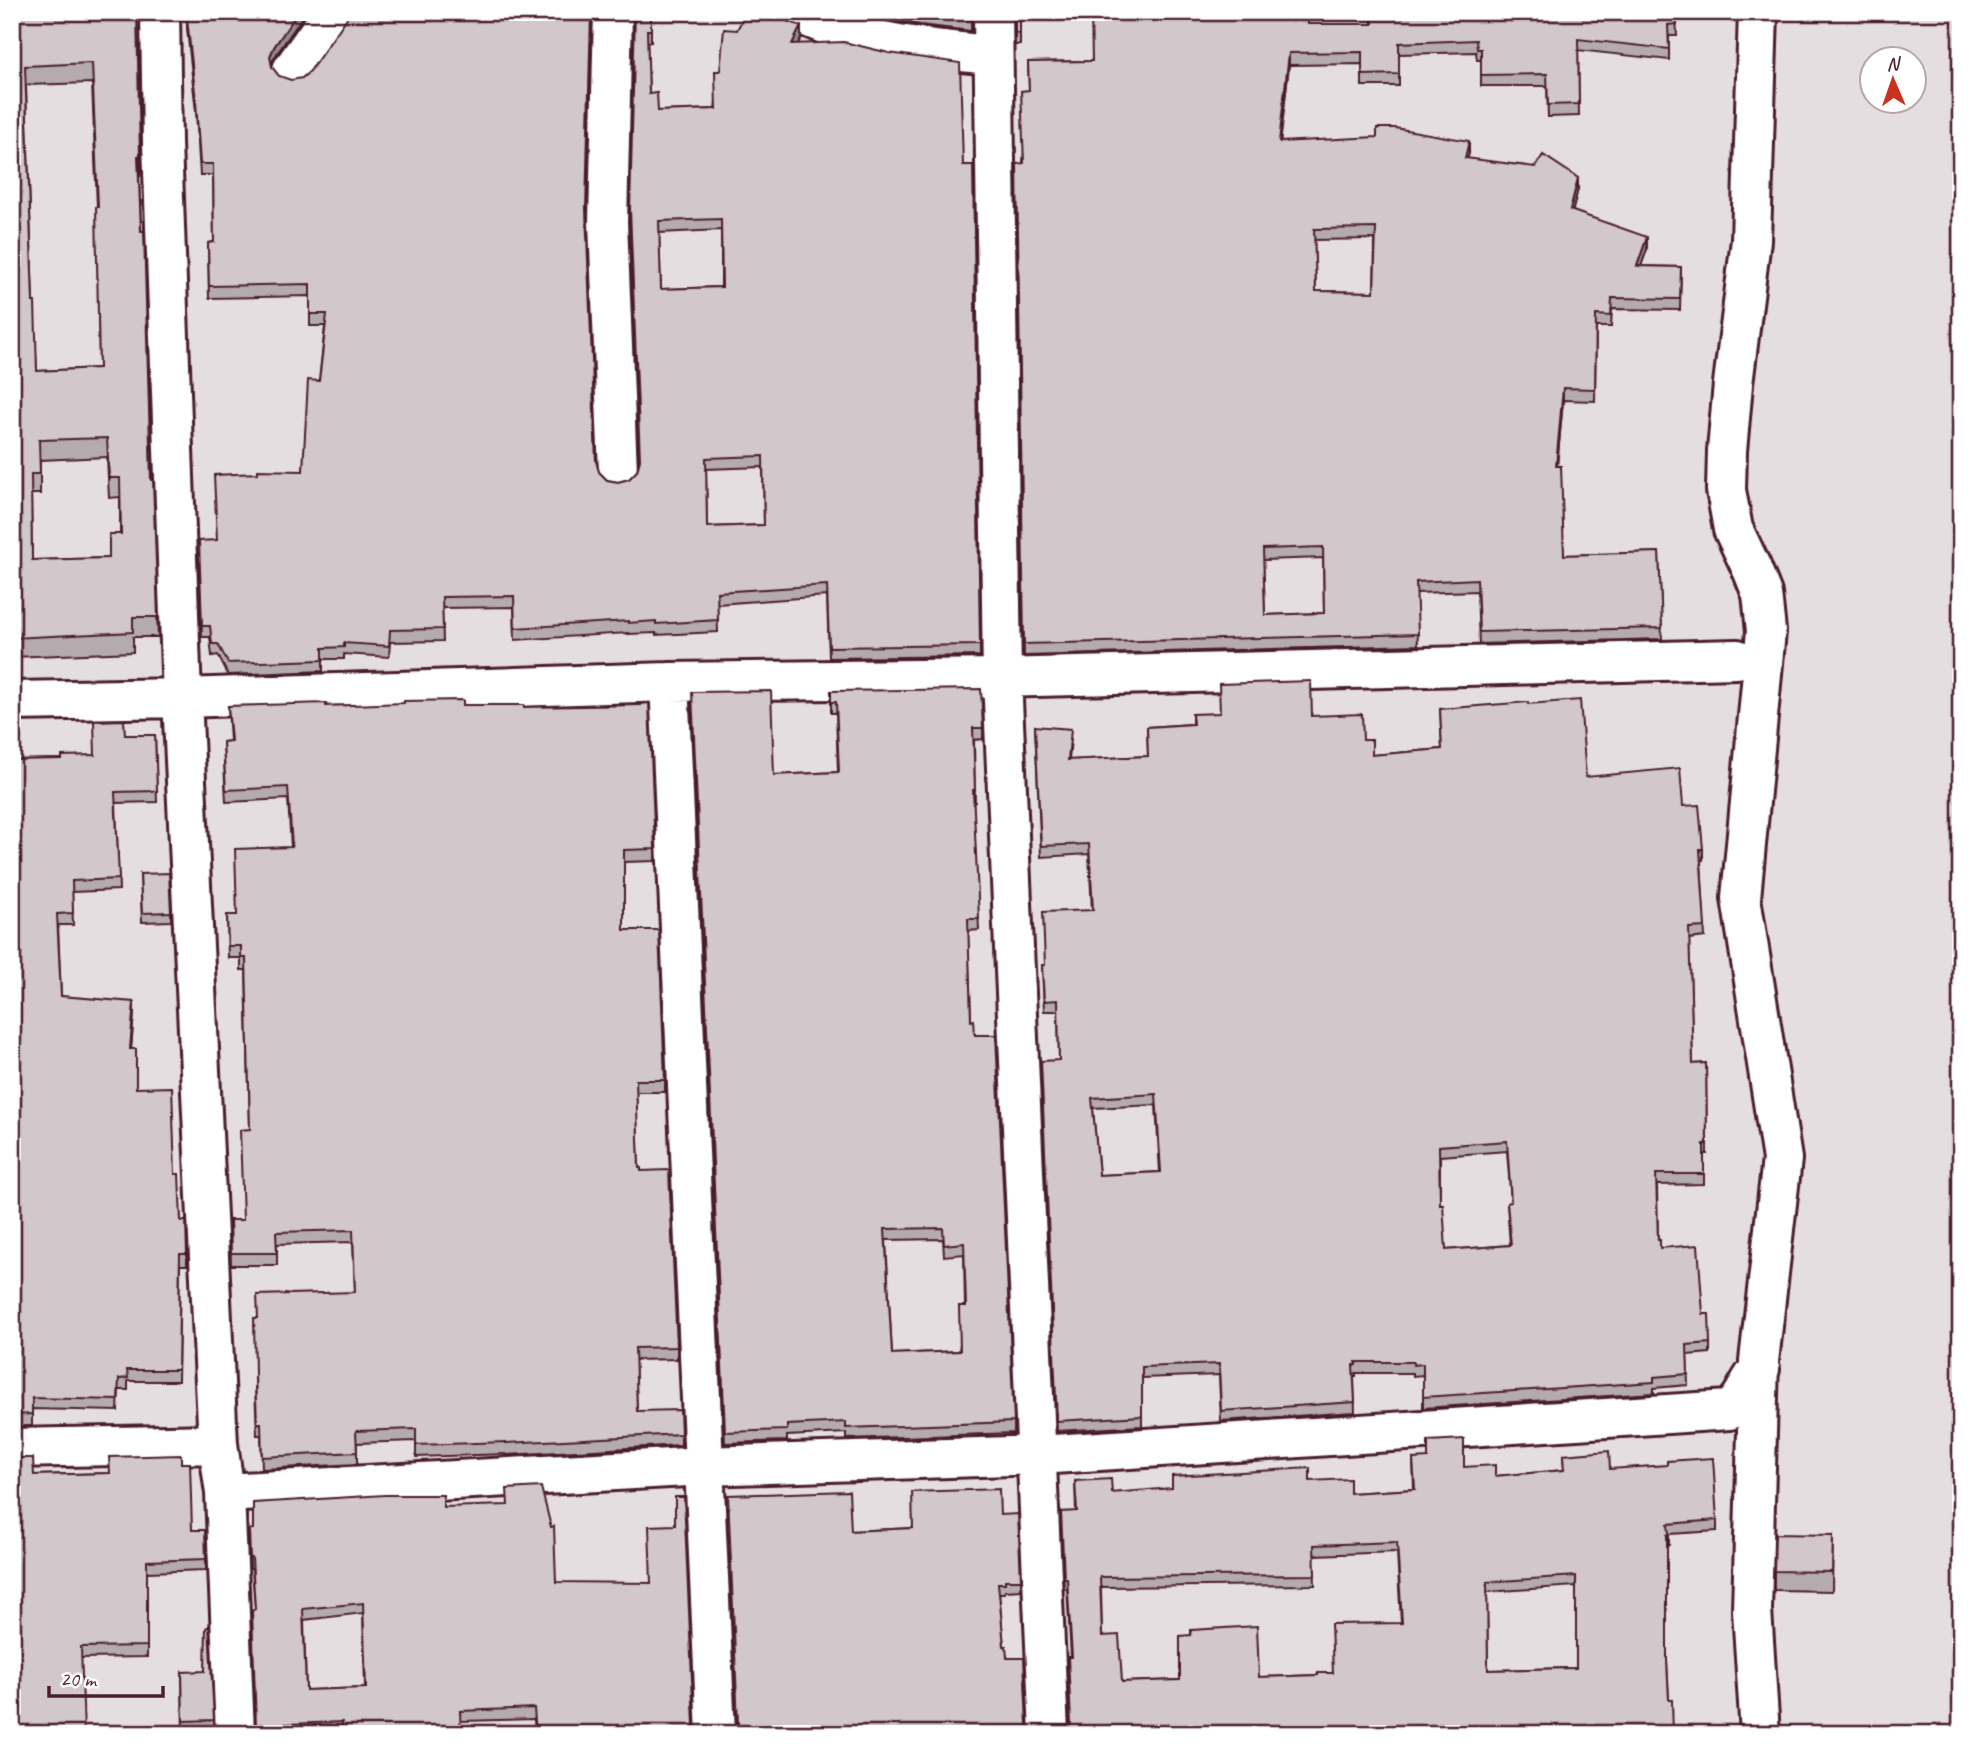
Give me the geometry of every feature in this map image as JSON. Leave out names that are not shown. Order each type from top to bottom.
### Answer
[{"type":"street","points":[[160,12],[162,143],[182,698],[218,1444],[225,1493],[235,1734]]},
{"type":"street","points":[[292,70],[333,12]]},
{"type":"street","points":[[613,12],[608,222],[618,472]]},
{"type":"street","points":[[796,12],[861,37],[923,49],[993,55]]},
{"type":"street","points":[[993,12],[1002,678],[1049,1734]]},
{"type":"street","points":[[1758,12],[1751,240],[1733,384],[1726,490],[1733,529],[1762,594],[1766,631],[1741,898],[1782,1159],[1759,1361],[1752,1610],[1760,1734]]},
{"type":"street","points":[[12,701],[669,682],[1002,678],[1737,659]]},
{"type":"street","points":[[669,682],[716,1734]]},
{"type":"street","points":[[225,1493],[705,1466],[1038,1455],[1729,1410],[1742,1399],[1758,1370],[1769,1366],[1759,1361]]},
{"type":"street","points":[[1729,1410],[1738,1734]]},
{"type":"street","points":[[12,1448],[218,1444]]},
{"type":"shaded area","points":[[12,12],[1961,12],[1961,1734],[12,1734]]},
{"type":"building","points":[[12,12],[137,12],[138,156],[141,231],[144,231],[158,617],[133,617],[133,632],[12,638]],"holes":[[[92,63],[98,207],[99,368],[37,371],[25,66]],[[107,438],[109,478],[120,478],[121,534],[109,534],[109,558],[32,560],[31,474],[40,474],[39,440]]]},
{"type":"building","points":[[200,12],[298,12],[270,56],[272,67],[279,76],[291,80],[302,78],[310,71],[351,12],[591,12],[586,210],[596,461],[599,472],[607,480],[618,482],[629,479],[637,471],[640,460],[630,210],[635,12],[651,12],[651,30],[647,30],[649,94],[657,93],[658,111],[716,109],[715,71],[720,71],[724,29],[737,30],[746,12],[778,12],[787,21],[801,26],[792,44],[844,42],[889,53],[960,63],[963,165],[973,165],[980,645],[829,647],[827,585],[717,592],[718,620],[656,624],[656,621],[628,621],[515,628],[514,596],[442,597],[443,629],[390,630],[389,646],[344,643],[344,647],[323,648],[323,660],[228,663],[218,644],[212,644],[210,626],[202,626],[199,541],[217,540],[214,475],[258,473],[258,470],[303,471],[308,380],[319,381],[327,314],[310,314],[310,284],[209,286],[208,243],[214,242],[213,164],[200,164],[187,18],[200,17]],"holes":[[[721,219],[722,287],[661,289],[659,221]],[[763,456],[764,525],[707,527],[706,458]]]},
{"type":"building","points":[[911,12],[971,12],[971,20],[920,14]]},
{"type":"building","points":[[1015,12],[1020,12],[1020,34],[1015,33]]},
{"type":"building","points":[[1091,12],[1308,12],[1308,24],[1373,24],[1372,12],[1676,12],[1677,24],[1668,25],[1669,49],[1578,39],[1579,104],[1548,105],[1547,74],[1481,75],[1481,49],[1477,49],[1476,40],[1399,43],[1399,74],[1362,75],[1362,52],[1289,53],[1279,142],[1377,137],[1377,128],[1395,128],[1469,141],[1465,158],[1535,167],[1543,155],[1578,178],[1570,210],[1647,237],[1637,266],[1681,267],[1680,299],[1612,298],[1611,316],[1596,315],[1595,389],[1563,388],[1556,466],[1561,466],[1564,555],[1659,552],[1662,628],[1479,632],[1477,579],[1416,582],[1418,634],[1024,644],[1017,164],[1024,163],[1021,91],[1029,90],[1028,62],[1092,61]],"holes":[[[1376,228],[1374,292],[1316,291],[1314,229]],[[1323,547],[1324,613],[1265,615],[1263,549]]]},
{"type":"building","points":[[1311,681],[1312,716],[1362,714],[1363,740],[1372,740],[1372,755],[1442,749],[1440,709],[1580,700],[1586,777],[1680,768],[1683,806],[1699,805],[1703,849],[1700,849],[1705,927],[1689,928],[1693,1064],[1706,1063],[1707,1144],[1704,1144],[1704,1174],[1656,1174],[1660,1248],[1698,1245],[1703,1314],[1709,1314],[1710,1343],[1687,1345],[1688,1374],[1654,1377],[1654,1382],[1423,1397],[1423,1364],[1356,1362],[1356,1365],[1353,1365],[1355,1402],[1221,1411],[1219,1364],[1142,1367],[1142,1416],[1057,1421],[1041,1061],[1059,1060],[1058,1000],[1044,1001],[1043,912],[1093,910],[1089,844],[1041,846],[1035,726],[1071,729],[1068,760],[1148,756],[1147,727],[1193,724],[1192,714],[1220,713],[1219,684]],"holes":[[[1156,1094],[1161,1172],[1099,1175],[1092,1098]],[[1507,1141],[1511,1202],[1507,1203],[1511,1245],[1446,1250],[1443,1204],[1440,1204],[1439,1146]]]},
{"type":"building","points":[[981,689],[983,728],[973,728],[979,919],[968,919],[971,1021],[974,1020],[975,1035],[996,1035],[1014,1422],[846,1428],[846,1422],[787,1425],[787,1430],[725,1432],[692,692],[771,691],[774,775],[839,772],[836,702],[831,702],[831,691]],"holes":[[[943,1228],[944,1245],[964,1243],[966,1306],[959,1306],[960,1351],[892,1354],[885,1229]]]},
{"type":"building","points":[[463,700],[463,705],[524,707],[649,703],[655,849],[624,850],[624,930],[659,930],[665,1080],[636,1080],[639,1168],[641,1171],[669,1170],[677,1347],[635,1348],[637,1411],[680,1410],[681,1434],[416,1445],[416,1429],[356,1431],[357,1452],[262,1457],[255,1375],[254,1318],[258,1318],[257,1295],[355,1292],[353,1230],[276,1232],[277,1253],[231,1253],[230,1220],[243,1220],[240,1130],[250,1129],[246,958],[241,958],[241,946],[228,946],[227,915],[237,915],[235,849],[292,847],[288,787],[226,790],[223,742],[231,741],[228,706],[326,703],[326,706]]},
{"type":"building","points":[[124,720],[125,735],[155,735],[157,791],[115,792],[119,879],[72,881],[73,913],[57,914],[61,996],[134,1002],[130,1049],[136,1049],[136,1088],[172,1087],[175,1174],[179,1174],[181,1221],[186,1221],[187,1254],[180,1254],[178,1370],[127,1370],[128,1378],[119,1379],[118,1400],[32,1398],[32,1414],[12,1415],[12,760],[95,755],[94,721]]},
{"type":"building","points":[[169,873],[171,912],[142,913],[140,874]]},
{"type":"building","points":[[1464,1439],[1464,1467],[1495,1465],[1495,1476],[1564,1470],[1563,1455],[1609,1451],[1610,1469],[1713,1458],[1717,1520],[1668,1524],[1667,1661],[1673,1734],[1068,1734],[1071,1723],[1068,1657],[1072,1657],[1061,1512],[1077,1511],[1075,1481],[1111,1479],[1112,1493],[1172,1488],[1172,1476],[1310,1468],[1310,1481],[1350,1479],[1350,1493],[1415,1489],[1413,1459],[1428,1458],[1428,1441]],"holes":[[[1397,1542],[1402,1623],[1331,1624],[1333,1673],[1259,1677],[1257,1626],[1191,1630],[1191,1635],[1180,1636],[1180,1680],[1122,1682],[1119,1635],[1102,1636],[1100,1577],[1315,1575],[1314,1545]],[[1576,1576],[1576,1668],[1488,1670],[1487,1582]]]},
{"type":"building","points":[[181,1455],[181,1463],[190,1463],[192,1530],[205,1530],[206,1559],[147,1561],[147,1646],[81,1647],[84,1734],[12,1734],[12,1458],[33,1458],[34,1475],[110,1473],[109,1457]]},
{"type":"building","points":[[541,1487],[551,1527],[554,1526],[556,1582],[651,1583],[649,1526],[675,1525],[675,1497],[684,1497],[694,1725],[697,1734],[536,1734],[534,1708],[460,1711],[461,1734],[342,1734],[342,1722],[256,1725],[252,1611],[255,1609],[249,1530],[253,1529],[253,1503],[385,1495],[443,1495],[443,1507],[508,1505],[507,1489]],"holes":[[[363,1603],[366,1688],[306,1690],[303,1609]]]},
{"type":"building","points":[[999,1489],[1000,1515],[1018,1514],[1021,1580],[998,1583],[1007,1658],[1024,1658],[1027,1725],[1030,1734],[735,1734],[738,1723],[728,1495],[849,1491],[851,1531],[913,1528],[912,1492]]},
{"type":"building","points":[[1775,1534],[1833,1535],[1832,1572],[1774,1571]]},
{"type":"building","points":[[209,1626],[214,1720],[183,1721],[182,1672],[205,1671],[206,1628]]}]
